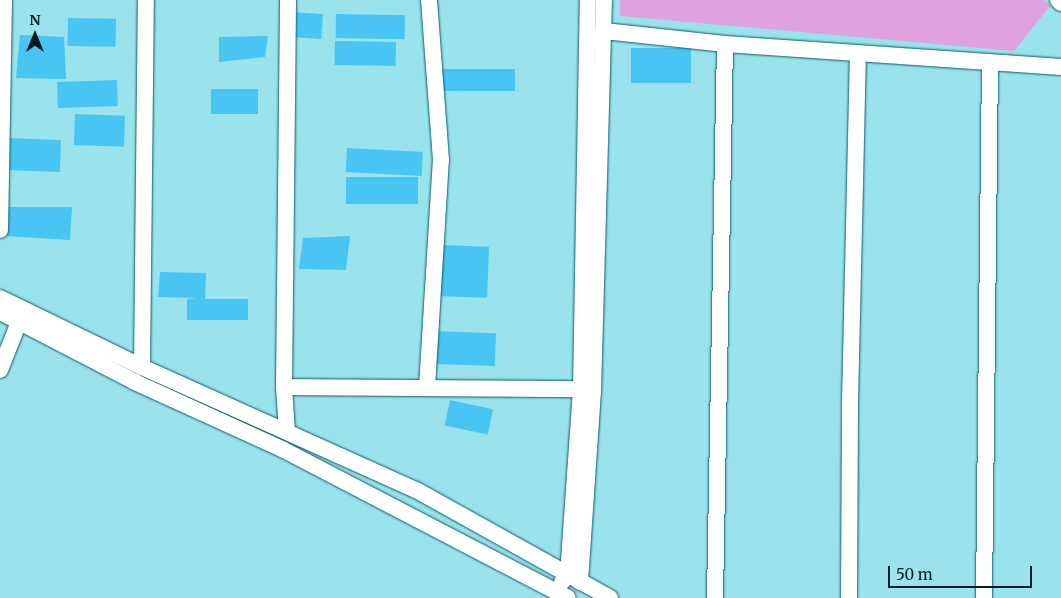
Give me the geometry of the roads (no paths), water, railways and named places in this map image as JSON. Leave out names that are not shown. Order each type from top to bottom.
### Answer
[{"type":"street","points":[[0,230],[4,0]]},
{"type":"street","points":[[142,367],[146,0]]},
{"type":"street","points":[[287,431],[284,387],[288,0]]},
{"type":"street","points":[[427,387],[441,160],[429,0]]},
{"type":"street","points":[[574,578],[581,389],[588,0]]},
{"type":"street","points":[[0,312],[135,382],[282,449],[557,596],[574,578],[593,392],[604,0]]},
{"type":"street","points":[[1058,0],[1061,3]]},
{"type":"street","points":[[604,31],[725,44],[1061,67]]},
{"type":"street","points":[[715,598],[725,44]]},
{"type":"street","points":[[849,598],[850,403],[858,53]]},
{"type":"street","points":[[984,598],[990,62]]},
{"type":"street","points":[[0,298],[142,367],[416,490],[610,598]]},
{"type":"street","points":[[0,370],[19,322]]},
{"type":"street","points":[[284,387],[581,389]]}]
